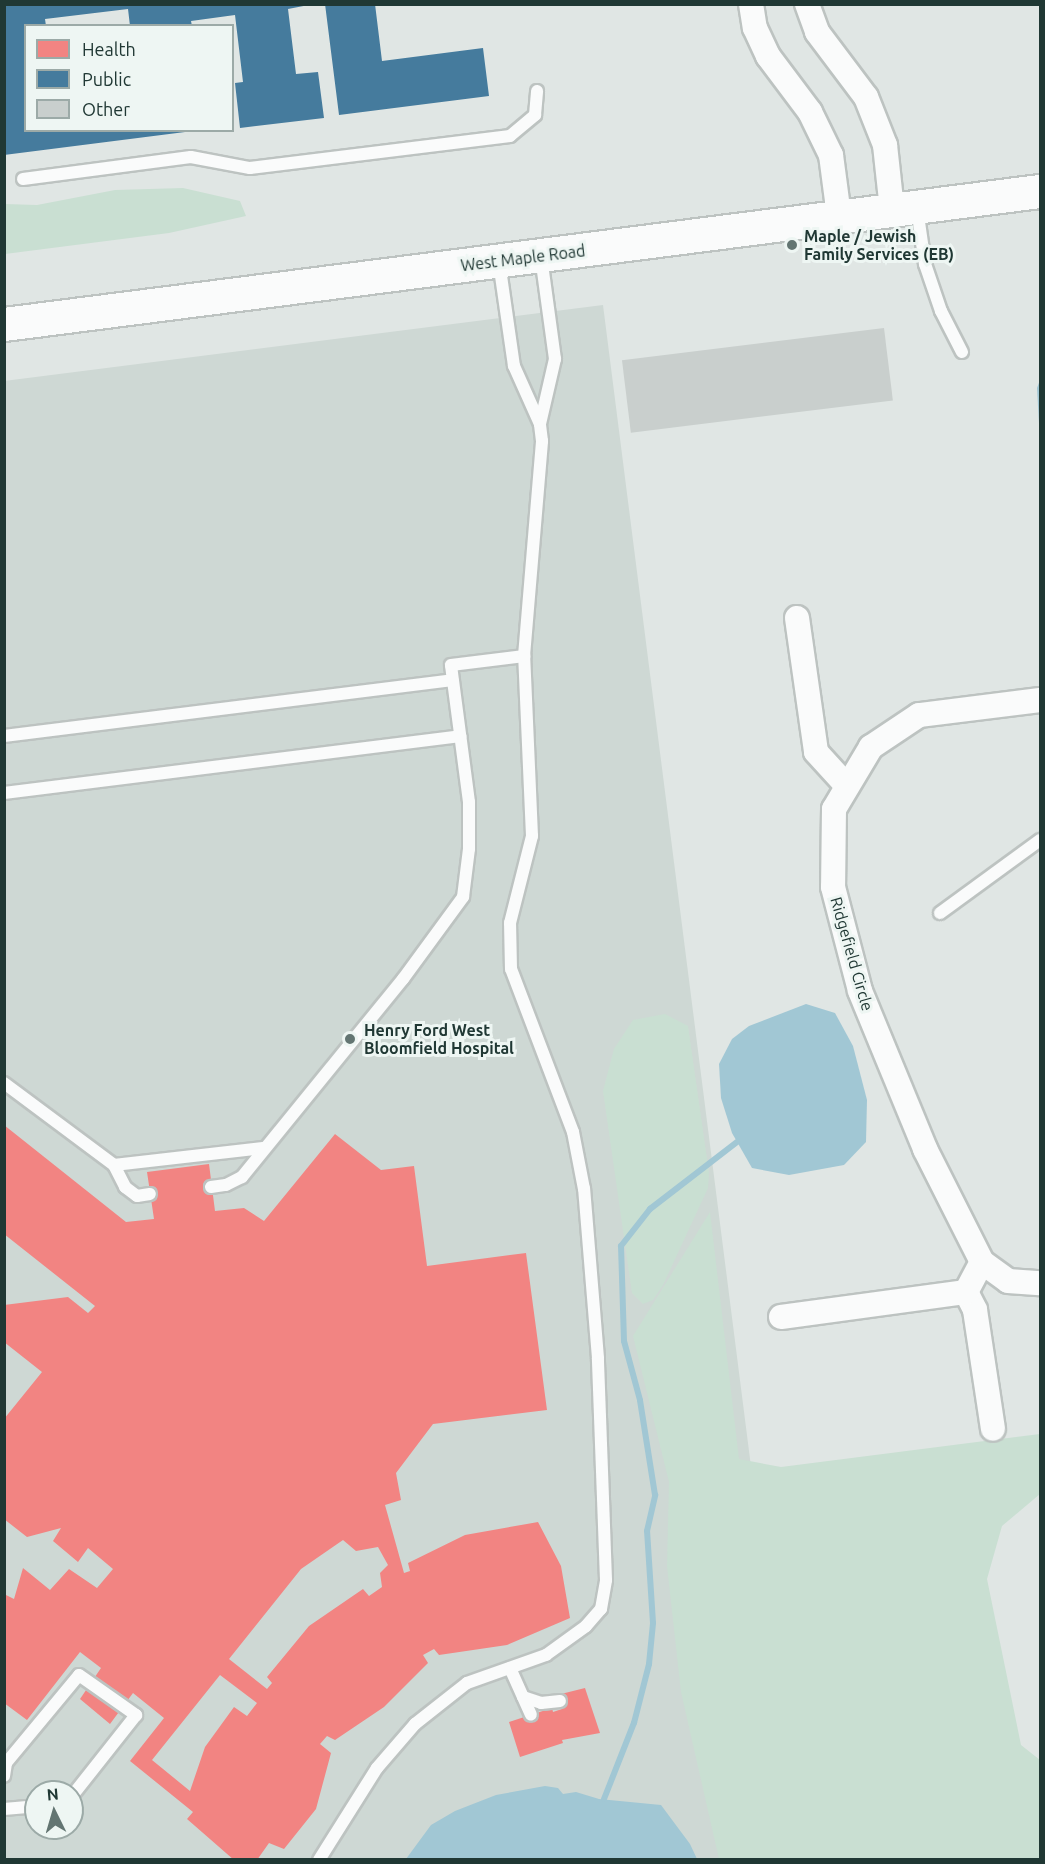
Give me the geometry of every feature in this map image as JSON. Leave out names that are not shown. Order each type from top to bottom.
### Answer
[{"type":"main road","name":"West Maple Road","points":[[4,324],[1041,191]]},
{"type":"street","points":[[751,4],[755,28],[768,56],[810,112],[831,154],[839,216]]},
{"type":"street","points":[[807,4],[817,32],[866,97],[905,208]]},
{"type":"street","points":[[797,618],[816,752],[847,786]]},
{"type":"street","name":"Ridgefield Circle","points":[[1041,700],[920,715],[871,747],[834,809],[832,886],[860,992],[925,1149],[982,1262],[1008,1281],[1041,1283]]},
{"type":"street","points":[[966,1292],[982,1262]]},
{"type":"street","points":[[782,1317],[966,1292]]},
{"type":"street","points":[[966,1292],[975,1310],[993,1429]]},
{"type":"lane","points":[[23,179],[191,157],[250,168],[510,136],[535,115],[537,91]]},
{"type":"lane","points":[[905,208],[941,311],[963,352]]},
{"type":"lane","points":[[319,1860],[377,1767],[415,1724],[467,1683],[546,1655],[586,1626],[601,1609],[606,1580],[598,1358],[584,1189],[573,1132],[512,969],[510,923],[532,836],[524,656],[542,471],[540,424],[555,359],[541,255]]},
{"type":"lane","points":[[498,261],[514,366],[540,424]]},
{"type":"lane","points":[[212,1187],[242,1177],[304,1096],[403,979],[463,897],[469,849],[469,802],[451,665],[524,656]]},
{"type":"lane","points":[[4,736],[453,680]]},
{"type":"lane","points":[[4,793],[460,736]]},
{"type":"lane","points":[[940,913],[1041,840]]},
{"type":"lane","points":[[4,1083],[114,1166],[125,1187],[137,1196],[150,1194]]},
{"type":"lane","points":[[114,1166],[263,1148]]},
{"type":"lane","points":[[510,1668],[531,1715]]},
{"type":"lane","points":[[4,1776],[6,1763],[79,1675],[136,1715],[84,1781]]},
{"type":"lane","points":[[523,1697],[555,1705]]},
{"type":"lane","points":[[4,1809],[24,1807]]},
{"type":"shaded area","name":"Henry Ford West Bloomfield Hospital","points":[[603,305],[801,1859],[5,1859],[4,381]]},
{"type":"green space","points":[[183,188],[240,201],[246,216],[169,233],[5,254],[5,204],[37,205],[115,190]]},
{"type":"green space","points":[[665,1014],[688,1026],[709,1173],[708,1188],[663,1285],[653,1300],[643,1304],[632,1293],[603,1091],[614,1049],[633,1020]]},
{"type":"green space","points":[[710,1212],[739,1459],[781,1467],[1040,1434],[1040,1494],[1002,1526],[987,1579],[1021,1745],[1040,1760],[1040,1859],[719,1859],[681,1692],[667,1566],[669,1482],[633,1336]]},
{"type":"water","points":[[1040,380],[1040,441],[1037,388]]},
{"type":"water","points":[[806,1004],[835,1013],[853,1046],[867,1100],[866,1142],[844,1165],[789,1175],[752,1168],[732,1133],[721,1098],[719,1064],[732,1039],[749,1026]]},
{"type":"water","points":[[545,1786],[558,1788],[563,1794],[576,1792],[599,1799],[661,1805],[690,1844],[697,1859],[406,1859],[431,1825],[455,1811],[496,1795]]},
{"type":"building: Health","points":[[4,1125],[126,1222],[154,1219],[147,1172],[209,1164],[215,1211],[244,1208],[264,1221],[335,1134],[381,1170],[414,1166],[427,1266],[526,1253],[547,1410],[433,1424],[396,1473],[401,1500],[385,1505],[404,1573],[410,1571],[408,1563],[465,1535],[538,1522],[561,1566],[570,1618],[507,1645],[439,1655],[434,1649],[423,1655],[428,1663],[384,1707],[335,1740],[327,1736],[320,1744],[331,1753],[316,1809],[284,1849],[269,1843],[257,1860],[234,1860],[187,1819],[193,1812],[130,1761],[164,1718],[133,1693],[110,1724],[80,1699],[101,1668],[80,1652],[27,1720],[4,1703],[4,1594],[14,1599],[23,1568],[50,1590],[69,1569],[97,1588],[113,1569],[88,1548],[78,1562],[53,1541],[61,1528],[27,1537],[4,1519],[4,1419],[42,1372],[4,1342],[4,1305],[68,1297],[88,1313],[95,1306],[4,1234]],"holes":[[[343,1540],[356,1551],[378,1547],[388,1565],[380,1573],[382,1587],[369,1596],[363,1589],[309,1626],[267,1677],[272,1683],[267,1689],[229,1659],[301,1569]],[[220,1675],[257,1703],[247,1716],[234,1707],[205,1747],[190,1791],[152,1760]]]},
{"type":"building: Health","points":[[585,1688],[600,1733],[562,1740],[563,1743],[520,1757],[509,1722],[552,1708],[553,1712],[562,1709],[557,1695]]},
{"type":"building: Public","points":[[4,4],[314,4],[288,9],[296,74],[318,72],[324,118],[240,128],[235,83],[243,82],[235,15],[191,21],[192,24],[130,24],[128,9],[45,19],[46,24],[24,24],[24,132],[185,132],[4,155]]},
{"type":"building: Public","points":[[325,4],[375,4],[382,61],[483,48],[489,96],[339,115]]},
{"type":"building: Other","points":[[884,328],[893,400],[631,433],[622,360]]},
{"type":"waterway","points":[[604,1799],[634,1723],[649,1664],[653,1623],[647,1531],[655,1495],[640,1400],[624,1341],[621,1246],[650,1209],[737,1142]]},
{"type":"place","name":"Maple / Jewish Family Services (EB)","points":[[792,245]]},
{"type":"place","name":"Henry Ford West Bloomfield Hospital","points":[[350,1039]]}]
